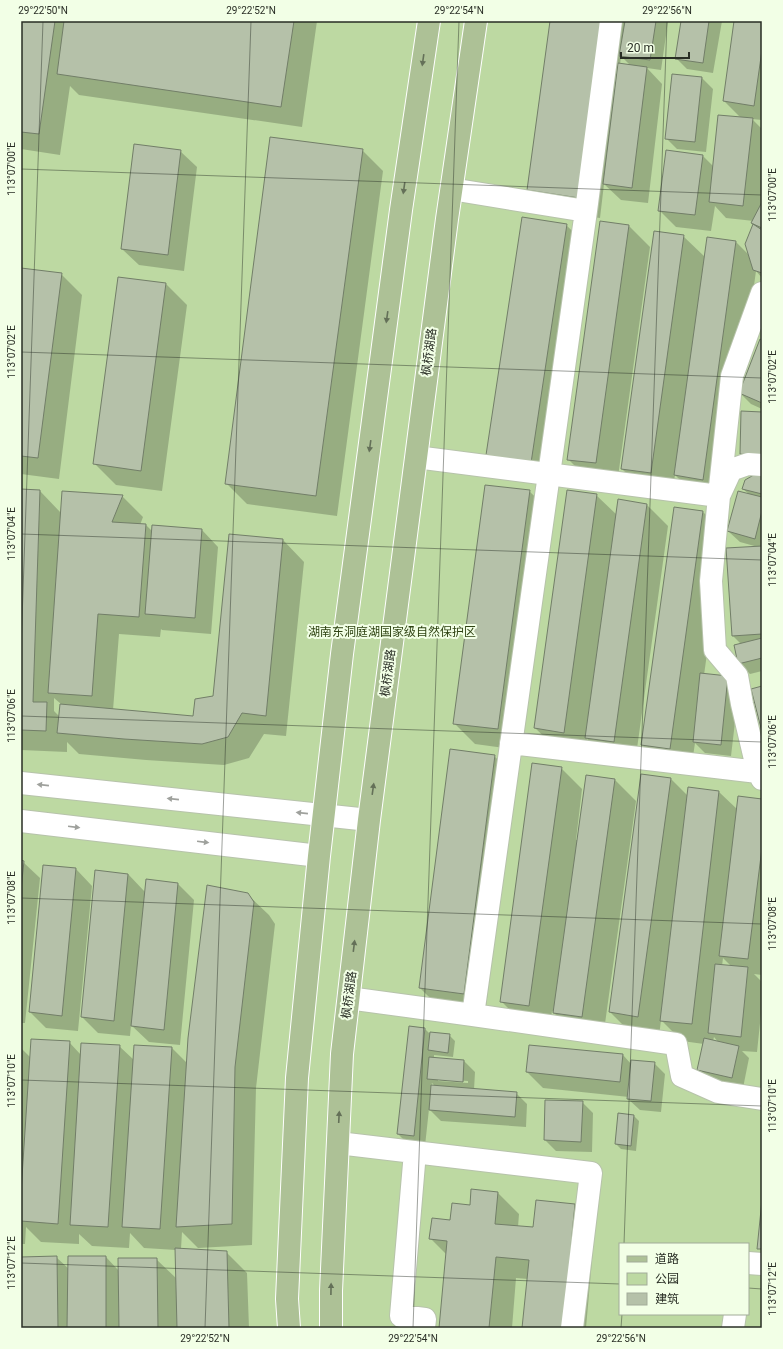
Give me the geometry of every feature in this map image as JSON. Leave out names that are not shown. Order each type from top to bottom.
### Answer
[{"type":"main road","points":[[289,1328],[287,1299],[297,1078],[319,856],[350,598],[400,218],[429,21]]},
{"type":"main road","name":"枫桥湖路","points":[[331,1328],[330,1291],[342,1054],[348,998],[369,820],[416,456],[451,190],[476,21]]},
{"type":"street","points":[[474,1015],[611,21]]},
{"type":"street","points":[[451,190],[586,211]]},
{"type":"street","points":[[511,743],[760,775],[742,704],[737,676],[715,650],[711,581],[732,376],[762,293]]},
{"type":"street","points":[[416,456],[719,496]]},
{"type":"street","points":[[719,496],[731,470],[748,464],[762,465]]},
{"type":"street","points":[[21,783],[369,820]]},
{"type":"street","points":[[21,821],[319,856]]},
{"type":"street","points":[[348,998],[676,1044],[682,1076],[718,1092],[762,1098]]},
{"type":"street","points":[[338,1143],[591,1173],[572,1328]]},
{"type":"street","points":[[415,1152],[401,1316],[425,1319],[424,1328]]},
{"type":"street","points":[[749,1263],[762,1264]]},
{"type":"street","points":[[733,1328],[735,1315]]},
{"type":"green space","name":"湖南东洞庭湖国家级自然保护区","points":[[21,21],[762,21],[762,1328],[21,1328]]},
{"type":"building","points":[[21,21],[55,21],[39,134],[21,132]]},
{"type":"building","points":[[64,21],[294,21],[281,107],[57,74]]},
{"type":"building","points":[[550,21],[602,21],[579,198],[527,190]]},
{"type":"building","points":[[625,21],[656,21],[650,60],[619,56]]},
{"type":"building","points":[[681,21],[709,21],[703,63],[675,59]]},
{"type":"building","points":[[734,21],[762,21],[762,50],[754,106],[723,101]]},
{"type":"building","points":[[618,63],[647,67],[632,188],[603,184]]},
{"type":"building","points":[[672,74],[702,77],[695,142],[665,139]]},
{"type":"building","points":[[718,115],[753,118],[743,206],[709,202]]},
{"type":"building","points":[[270,137],[363,149],[316,496],[225,484]]},
{"type":"building","points":[[134,144],[181,150],[168,255],[121,249]]},
{"type":"building","points":[[666,150],[703,155],[695,215],[658,211]]},
{"type":"building","points":[[762,202],[762,228],[751,223]]},
{"type":"building","points":[[522,217],[567,224],[531,463],[486,455]]},
{"type":"building","points":[[600,221],[629,225],[596,463],[567,460]]},
{"type":"building","points":[[753,224],[762,230],[762,273],[753,270],[745,244]]},
{"type":"building","points":[[654,231],[684,235],[651,473],[621,469]]},
{"type":"building","points":[[707,237],[736,241],[703,480],[674,475]]},
{"type":"building","points":[[21,268],[62,273],[38,458],[21,456]]},
{"type":"building","points":[[118,277],[166,283],[141,471],[93,464]]},
{"type":"building","points":[[760,339],[762,340],[762,403],[739,393]]},
{"type":"building","points":[[741,411],[762,412],[762,455],[740,454]]},
{"type":"building","points":[[759,472],[762,473],[762,494],[742,489],[745,480]]},
{"type":"building","points":[[485,485],[530,490],[498,729],[453,724]]},
{"type":"building","points":[[21,489],[40,490],[33,702],[47,702],[46,731],[21,730]]},
{"type":"building","points":[[567,490],[597,494],[564,733],[534,728]]},
{"type":"building","points":[[62,491],[123,495],[112,522],[146,524],[139,617],[98,614],[92,696],[48,693]]},
{"type":"building","points":[[738,491],[762,497],[762,511],[755,539],[727,531]]},
{"type":"building","points":[[618,499],[647,504],[614,742],[585,738]]},
{"type":"building","points":[[674,507],[703,511],[670,749],[641,745]]},
{"type":"building","points":[[152,525],[202,529],[195,618],[145,614]]},
{"type":"building","points":[[229,534],[283,539],[266,716],[242,713],[228,737],[202,744],[57,733],[60,704],[193,716],[195,699],[213,696]]},
{"type":"building","points":[[762,546],[762,634],[732,636],[726,548]]},
{"type":"building","points":[[762,638],[762,658],[738,664],[734,645]]},
{"type":"building","points":[[700,673],[728,676],[721,745],[693,742]]},
{"type":"building","points":[[762,686],[762,732],[751,689]]},
{"type":"building","points":[[450,749],[495,755],[464,994],[419,988]]},
{"type":"building","points":[[532,763],[562,767],[529,1006],[500,1002]]},
{"type":"building","points":[[641,774],[671,778],[638,1017],[609,1012]]},
{"type":"building","points":[[586,775],[615,779],[582,1017],[553,1013]]},
{"type":"building","points":[[688,787],[719,791],[692,1024],[660,1021]]},
{"type":"building","points":[[738,796],[762,799],[762,848],[748,959],[719,956]]},
{"type":"building","points":[[21,860],[24,861],[21,890]]},
{"type":"building","points":[[43,865],[76,868],[62,1016],[29,1012]]},
{"type":"building","points":[[95,870],[128,874],[114,1021],[81,1017]]},
{"type":"building","points":[[146,879],[178,883],[164,1030],[131,1026]]},
{"type":"building","points":[[207,885],[248,893],[254,902],[235,1067],[232,1224],[176,1227],[188,1038]]},
{"type":"building","points":[[715,964],[748,967],[741,1037],[708,1033]]},
{"type":"building","points":[[409,1026],[425,1028],[414,1136],[397,1134]]},
{"type":"building","points":[[430,1032],[450,1034],[448,1053],[428,1050]]},
{"type":"building","points":[[704,1038],[739,1046],[732,1078],[697,1070]]},
{"type":"building","points":[[31,1039],[70,1041],[58,1224],[21,1221],[21,1192]]},
{"type":"building","points":[[81,1043],[120,1045],[108,1227],[70,1225]]},
{"type":"building","points":[[134,1045],[172,1047],[160,1229],[122,1227]]},
{"type":"building","points":[[529,1045],[623,1054],[620,1082],[526,1072]]},
{"type":"building","points":[[429,1057],[464,1060],[463,1082],[427,1079]]},
{"type":"building","points":[[631,1060],[655,1062],[651,1101],[627,1099]]},
{"type":"building","points":[[431,1085],[517,1092],[515,1117],[429,1110]]},
{"type":"building","points":[[545,1100],[583,1101],[581,1142],[544,1140]]},
{"type":"building","points":[[618,1113],[634,1115],[631,1146],[615,1144]]},
{"type":"building","points":[[471,1189],[498,1192],[495,1224],[533,1227],[536,1200],[575,1204],[563,1328],[522,1328],[529,1260],[496,1257],[489,1328],[439,1328],[447,1241],[429,1239],[432,1218],[450,1220],[452,1203],[470,1205]]},
{"type":"building","points":[[762,1200],[762,1249],[757,1249]]},
{"type":"building","points":[[175,1248],[227,1251],[229,1328],[177,1328]]},
{"type":"building","points":[[57,1256],[58,1328],[21,1328],[21,1257]]},
{"type":"building","points":[[68,1256],[106,1256],[106,1328],[67,1328]]},
{"type":"building","points":[[118,1258],[157,1258],[158,1328],[119,1328]]}]
